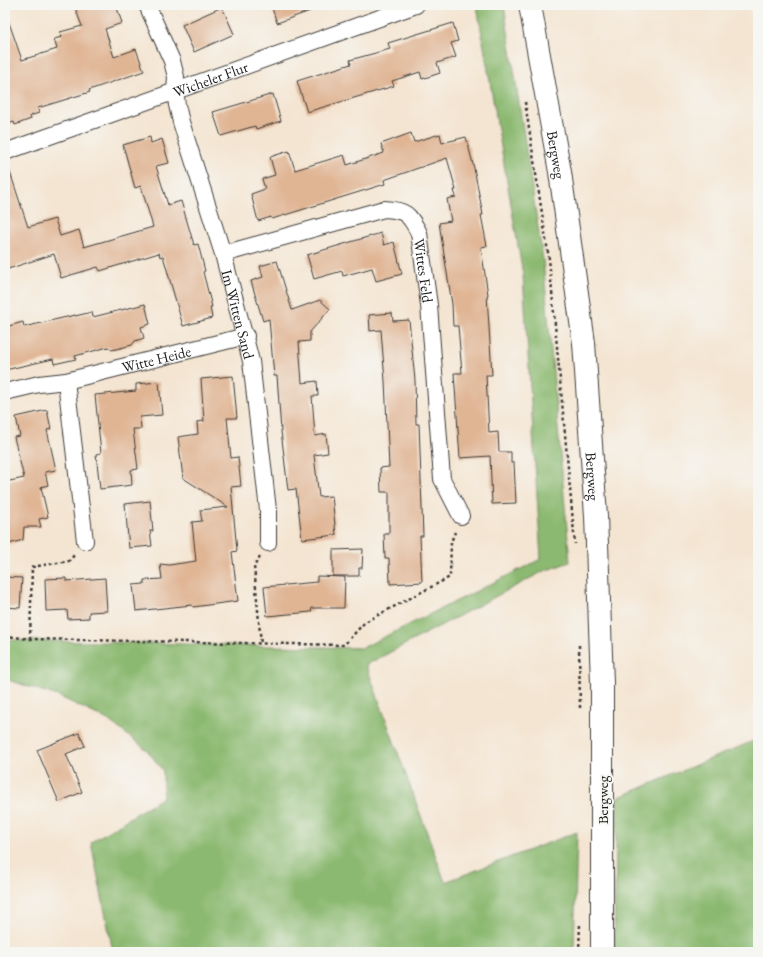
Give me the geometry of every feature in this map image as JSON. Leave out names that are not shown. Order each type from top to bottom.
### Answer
[{"type":"main road","name":"Bergweg","points":[[530,5],[560,172],[584,343],[596,516],[602,683],[602,952]]},
{"type":"street","name":"Im Witten Sand","points":[[147,5],[172,61],[176,77],[175,91],[181,122],[223,254],[252,361],[268,510],[268,543]]},
{"type":"street","name":"Wicheler Flur","points":[[5,152],[175,91],[389,9],[416,5]]},
{"type":"street","name":"Wittes Feld","points":[[223,254],[384,209],[396,210],[407,214],[419,233],[429,305],[442,479],[461,516]]},
{"type":"street","name":"Witte Heide","points":[[5,392],[39,384],[66,381],[246,336]]},
{"type":"street","points":[[66,381],[85,541]]},
{"type":"path","points":[[525,102],[549,259],[575,548]]},
{"type":"path","points":[[5,636],[30,639],[344,645],[365,622],[450,578],[451,542],[461,516]]},
{"type":"path","points":[[30,639],[32,567],[69,561],[85,541]]},
{"type":"path","points":[[261,644],[254,566],[268,543]]},
{"type":"path","points":[[578,641],[580,711]]},
{"type":"path","points":[[579,952],[580,921]]},
{"type":"green space","points":[[504,5],[543,260],[570,562],[544,571],[366,665],[445,882],[577,832],[574,952],[113,952],[91,842],[163,797],[163,771],[147,750],[108,720],[58,696],[5,679],[5,640],[362,648],[541,559],[523,275],[477,6]]},
{"type":"green space","points":[[758,739],[758,952],[614,952],[617,798]]},
{"type":"building","points":[[74,5],[116,5],[122,23],[105,29],[114,57],[136,49],[144,71],[89,90],[90,92],[38,108],[39,113],[30,116],[31,119],[15,125],[14,122],[5,125],[5,18],[7,17],[22,60],[57,49],[54,39],[62,37],[60,32],[82,26]]},
{"type":"building","points":[[271,5],[320,5],[321,7],[277,23]]},
{"type":"building","points":[[222,7],[234,34],[194,52],[182,25]]},
{"type":"building","points":[[453,23],[458,41],[451,43],[456,57],[437,63],[440,73],[422,79],[420,72],[392,81],[394,86],[307,112],[297,81],[351,64],[350,60],[390,49],[388,43]]},
{"type":"building","points":[[273,94],[281,121],[256,129],[255,126],[221,136],[213,112]]},
{"type":"building","points":[[411,133],[414,142],[440,134],[442,143],[466,137],[474,168],[487,246],[481,247],[488,295],[492,375],[486,375],[489,433],[498,432],[499,452],[511,452],[511,463],[514,463],[516,503],[492,504],[490,456],[460,458],[454,373],[462,373],[458,326],[453,326],[452,304],[439,223],[451,221],[447,199],[456,197],[454,190],[456,190],[447,158],[384,180],[385,184],[272,219],[271,217],[258,221],[251,194],[265,189],[262,179],[275,175],[270,157],[289,151],[295,170],[344,155],[347,165],[384,153],[381,144]]},
{"type":"building","points":[[150,137],[151,143],[162,139],[169,163],[156,166],[168,205],[181,201],[194,245],[198,244],[212,307],[210,307],[212,318],[183,326],[163,256],[160,257],[159,253],[100,271],[98,267],[61,278],[54,254],[8,269],[5,260],[5,167],[8,166],[28,227],[55,219],[60,236],[79,230],[84,247],[153,227],[141,186],[135,188],[123,145]]},
{"type":"building","points":[[381,233],[384,245],[394,242],[402,274],[376,281],[372,268],[343,276],[342,271],[314,279],[307,255]]},
{"type":"building","points":[[277,261],[292,310],[320,300],[330,309],[310,332],[310,341],[299,342],[302,383],[317,381],[318,396],[312,396],[315,436],[326,434],[328,453],[314,455],[319,497],[332,496],[336,535],[302,539],[296,489],[288,490],[281,431],[277,376],[274,376],[269,319],[263,321],[251,281],[263,277],[260,266]]},
{"type":"building","points":[[145,304],[150,324],[141,327],[144,338],[135,341],[132,345],[112,350],[108,347],[75,356],[76,359],[54,364],[53,359],[5,370],[5,327],[23,322],[24,327],[92,312],[93,317]]},
{"type":"building","points":[[392,313],[393,321],[409,320],[415,380],[416,424],[419,424],[423,536],[420,536],[422,582],[390,584],[389,558],[385,558],[384,534],[389,534],[389,492],[381,492],[380,468],[389,467],[385,381],[381,330],[370,331],[369,315]]},
{"type":"building","points":[[233,376],[237,418],[227,418],[231,458],[238,457],[241,486],[231,487],[237,551],[232,552],[238,601],[193,607],[192,605],[136,611],[133,585],[144,584],[144,580],[162,579],[160,564],[169,565],[196,561],[192,522],[202,521],[200,510],[228,507],[183,478],[178,437],[198,434],[197,422],[204,421],[201,379]]},
{"type":"building","points":[[159,382],[162,415],[140,417],[141,429],[133,429],[138,469],[131,470],[132,485],[100,489],[96,454],[101,453],[95,395],[136,391],[136,384]]},
{"type":"building","points":[[47,410],[51,429],[47,430],[56,470],[45,472],[48,485],[41,487],[48,517],[39,519],[41,527],[24,527],[23,540],[5,545],[5,482],[24,478],[14,437],[20,436],[16,417]]},
{"type":"building","points":[[150,501],[153,531],[150,531],[152,546],[129,548],[125,504]]},
{"type":"building","points":[[363,549],[362,568],[359,568],[359,576],[333,576],[333,550]]},
{"type":"building","points":[[317,576],[345,577],[344,608],[312,608],[311,612],[267,616],[264,587],[317,582]]},
{"type":"building","points":[[5,577],[22,578],[20,608],[5,607]]},
{"type":"building","points":[[66,578],[66,581],[105,578],[107,611],[89,612],[89,618],[68,619],[67,610],[46,611],[45,579]]},
{"type":"building","points":[[79,733],[85,746],[66,754],[82,792],[59,802],[37,750]]}]
